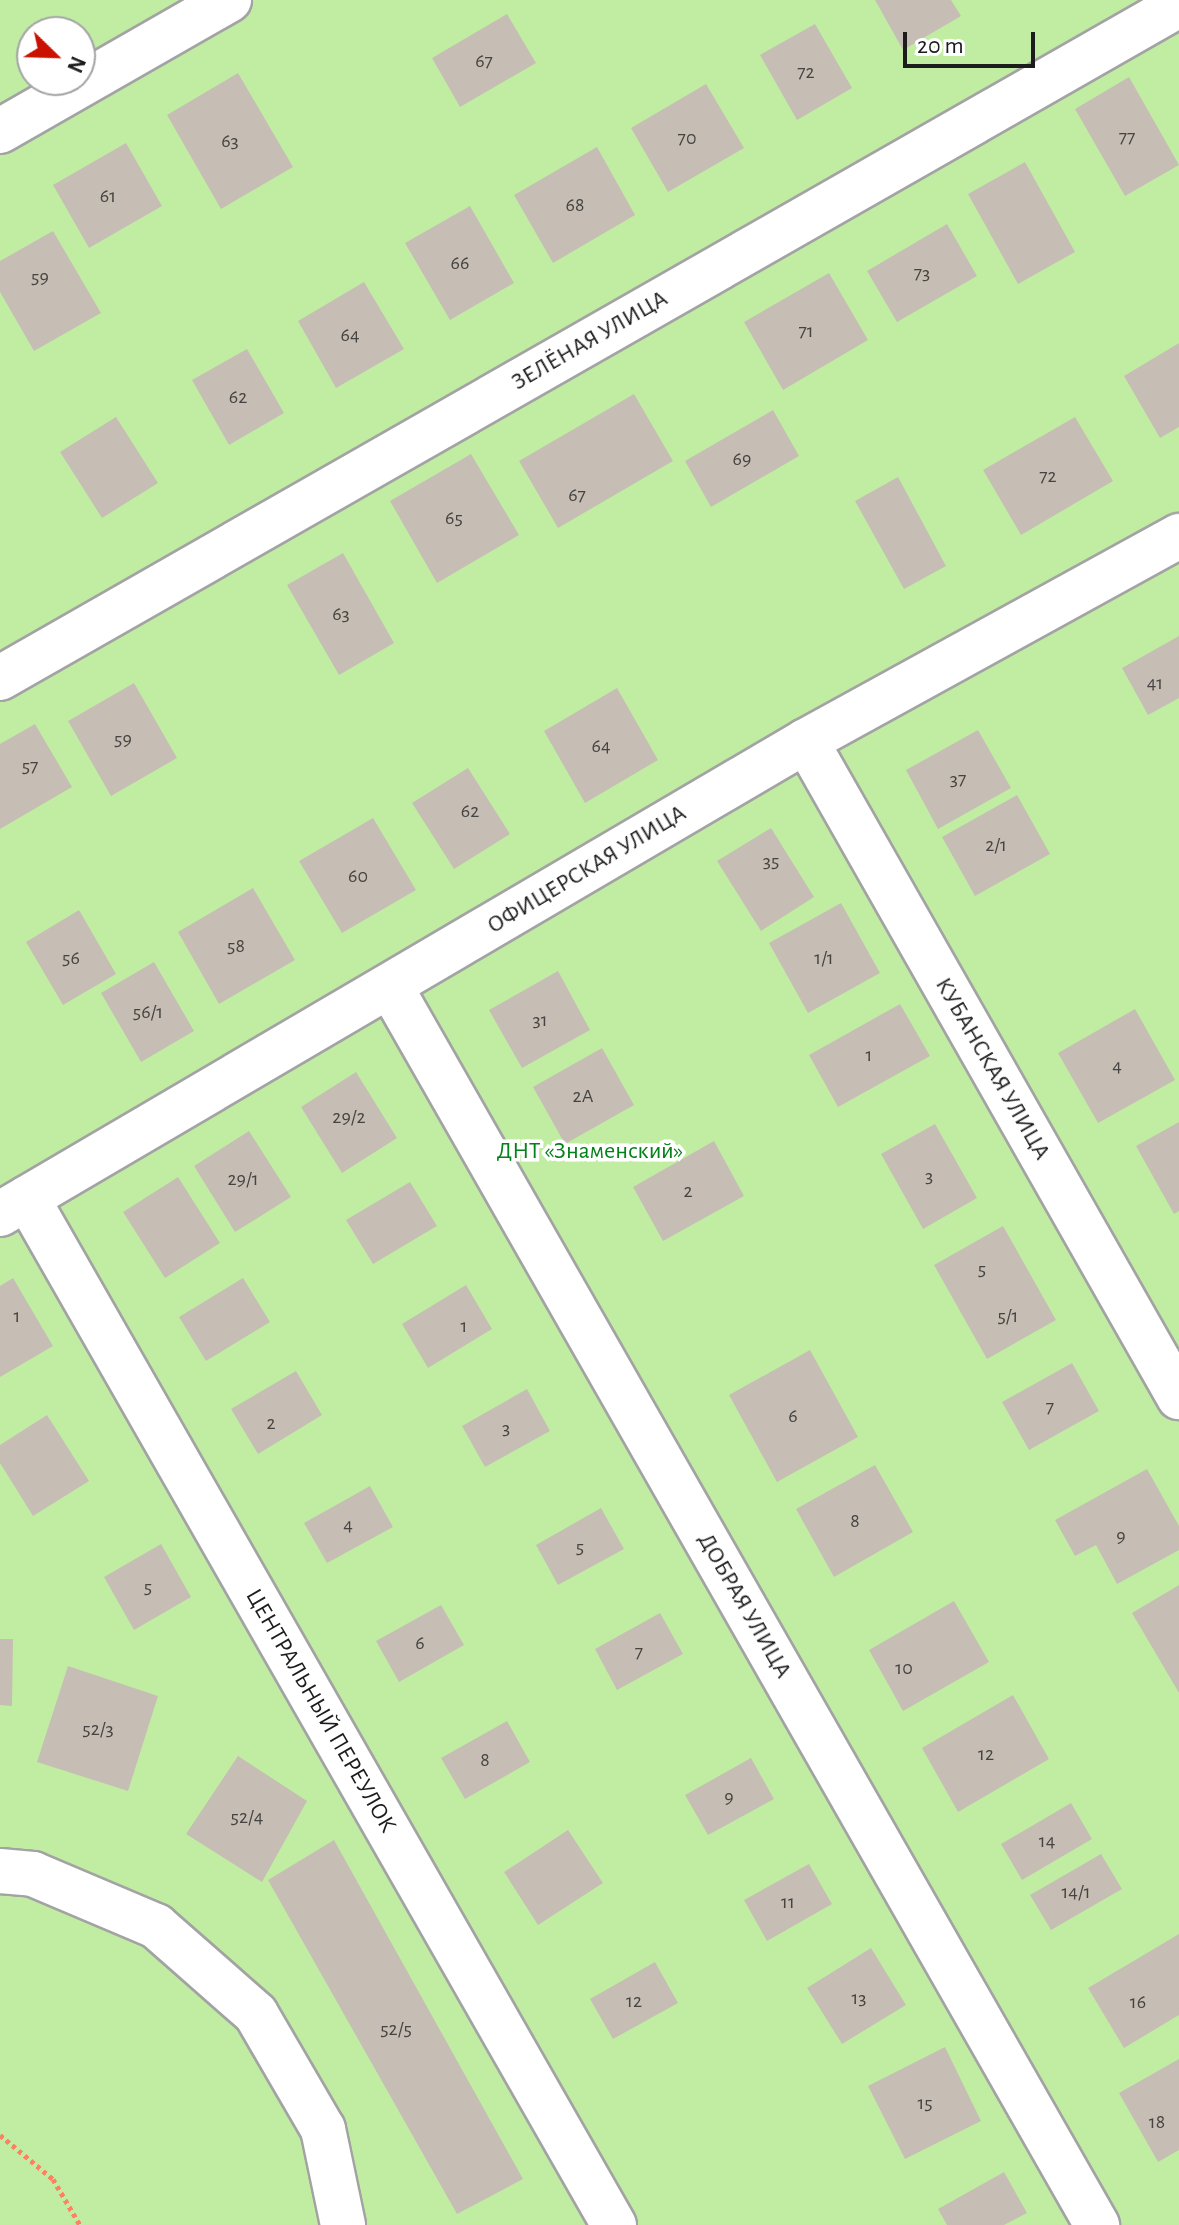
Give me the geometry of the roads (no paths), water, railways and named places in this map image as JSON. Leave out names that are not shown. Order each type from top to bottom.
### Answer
[{"type":"street","points":[[0,131],[229,0]]},
{"type":"street","name":"ЗЕЛЁНАЯ УЛИЦА","points":[[0,678],[1179,5]]},
{"type":"street","name":"ОФИЦЕРСКАЯ УЛИЦА","points":[[14,1206],[806,741],[1179,536]]},
{"type":"street","name":"КУБАНСКАЯ УЛИЦА","points":[[806,741],[1179,1397]]},
{"type":"street","name":"ДОБРАЯ УЛИЦА","points":[[390,986],[1097,2225]]},
{"type":"street","name":"ЦЕНТРАЛЬНЫЙ ПЕРЕУЛОК","points":[[14,1206],[614,2225]]},
{"type":"street","points":[[0,1871],[33,1874],[156,1926],[256,2014],[323,2129],[343,2225]]},
{"type":"park label","name":"ДНТ «Знаменский»","points":[[590,1152]]}]
